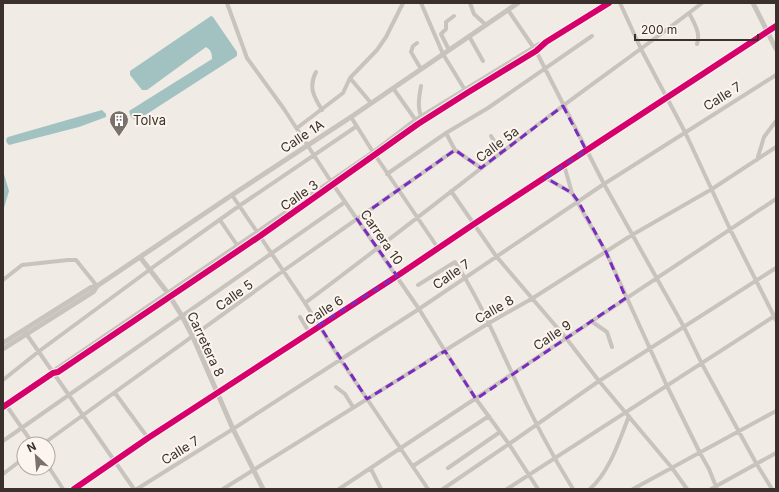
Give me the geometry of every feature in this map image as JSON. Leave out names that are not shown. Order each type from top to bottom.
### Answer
[{"type":"street","name":"Carrera 10","points":[[227,3],[247,58],[284,109],[345,202],[419,308],[476,399],[509,444],[538,489]]},
{"type":"street","points":[[296,128],[343,93],[350,78],[377,50],[386,37],[403,3]]},
{"type":"street","points":[[421,3],[443,54],[465,91]]},
{"type":"street","points":[[470,3],[474,14],[486,25]]},
{"type":"street","name":"Calle 1A","points":[[3,343],[25,332],[93,292],[97,286],[351,117],[518,3]]},
{"type":"street","name":"Calle 3","points":[[53,373],[56,368],[332,182],[422,118],[535,49],[539,44],[546,42],[609,3]]},
{"type":"street","points":[[507,489],[627,414],[667,386],[775,317],[730,229],[685,132],[641,50],[620,3]]},
{"type":"street","name":"Calle 5a","points":[[305,303],[378,249],[501,152],[641,50],[702,3]]},
{"type":"street","points":[[753,3],[776,49]]},
{"type":"street","points":[[508,10],[535,49],[604,184],[684,327],[702,364],[756,463],[772,489]]},
{"type":"street","points":[[689,13],[697,30],[699,38],[697,44]]},
{"type":"street","points":[[449,50],[441,33],[446,29],[446,22],[454,16]]},
{"type":"street","name":"Calle 6","points":[[74,489],[148,438],[776,26]]},
{"type":"street","points":[[469,36],[483,60]]},
{"type":"street","points":[[387,174],[446,133],[488,108],[592,36]]},
{"type":"street","points":[[417,43],[413,46],[411,52],[421,69]]},
{"type":"street","points":[[316,72],[312,84],[313,92],[322,110]]},
{"type":"street","name":"Calle 7","points":[[136,489],[419,308],[578,201],[776,74]]},
{"type":"street","points":[[350,78],[371,103]]},
{"type":"street","points":[[421,86],[418,99],[422,118]]},
{"type":"street","points":[[393,88],[417,122]]},
{"type":"street","points":[[351,117],[387,174],[438,248]]},
{"type":"street","points":[[757,161],[760,146],[764,137],[776,121]]},
{"type":"street","points":[[3,380],[38,352],[239,206],[357,126]]},
{"type":"street","points":[[446,133],[455,150],[481,168]]},
{"type":"street","points":[[491,136],[501,152]]},
{"type":"street","name":"Calle 8","points":[[222,489],[489,323],[533,298],[632,235],[757,161],[776,147]]},
{"type":"street","name":"Calle 5","points":[[54,436],[283,271],[455,150]]},
{"type":"street","points":[[564,165],[572,193],[578,201],[606,252],[667,386],[709,469],[716,488]]},
{"type":"street","points":[[546,178],[572,193]]},
{"type":"street","name":"Calle 3","points":[[4,406],[171,297],[260,236],[332,182]]},
{"type":"street","points":[[451,191],[496,256],[566,338],[599,381],[672,468],[687,489]]},
{"type":"street","points":[[232,195],[428,489]]},
{"type":"street","name":"Calle 9","points":[[340,489],[776,199]]},
{"type":"street","points":[[3,441],[345,202]]},
{"type":"street","points":[[220,220],[237,245]]},
{"type":"street","name":"Carretera 8","points":[[140,257],[171,297],[182,316],[193,337],[233,428],[263,489]]},
{"type":"street","points":[[3,280],[22,265],[76,260],[97,286]]},
{"type":"street","points":[[418,284],[454,262],[465,277],[489,323],[536,424],[555,459],[574,489]]},
{"type":"street","points":[[442,489],[599,381],[776,268]]},
{"type":"street","points":[[300,317],[310,332]]},
{"type":"street","points":[[591,321],[607,332],[612,347]]},
{"type":"street","points":[[25,332],[136,489]]},
{"type":"street","name":"Calle 1A","points":[[3,350],[25,332]]},
{"type":"street","points":[[336,388],[345,394],[353,407]]},
{"type":"street","points":[[115,393],[148,438]]},
{"type":"street","points":[[4,406],[28,436]]},
{"type":"street","points":[[633,489],[776,411]]},
{"type":"street","points":[[590,489],[602,474],[611,458],[627,414]]},
{"type":"street","points":[[413,466],[489,416]]},
{"type":"street","points":[[448,468],[500,432]]},
{"type":"street","points":[[711,489],[716,488],[756,463],[776,453]]},
{"type":"street","points":[[3,474],[16,464]]},
{"type":"street","points":[[370,469],[381,489]]},
{"type":"street","points":[[55,476],[63,489]]},
{"type":"highlighted area","points":[[563,106],[586,150],[546,178],[572,193],[578,201],[606,252],[626,298],[476,399],[445,351],[367,399],[319,325],[397,276],[357,219],[455,150],[481,168]]},
{"type":"water","points":[[211,16],[237,52],[237,56],[136,121],[131,117],[129,111],[212,59],[212,55],[206,47],[147,90],[142,90],[130,75],[130,71]]},
{"type":"water","points":[[102,110],[106,114],[106,117],[79,127],[9,145],[6,141],[8,137]]},
{"type":"water","points":[[3,171],[9,191],[3,211]]},
{"type":"cycle path","points":[[3,407],[53,373],[58,372],[260,236],[418,124],[536,51],[546,42],[609,3]]},
{"type":"cycle path","points":[[74,489],[148,438],[776,26]]},
{"type":"place","name":"Tolva","points":[[119,137]]}]
